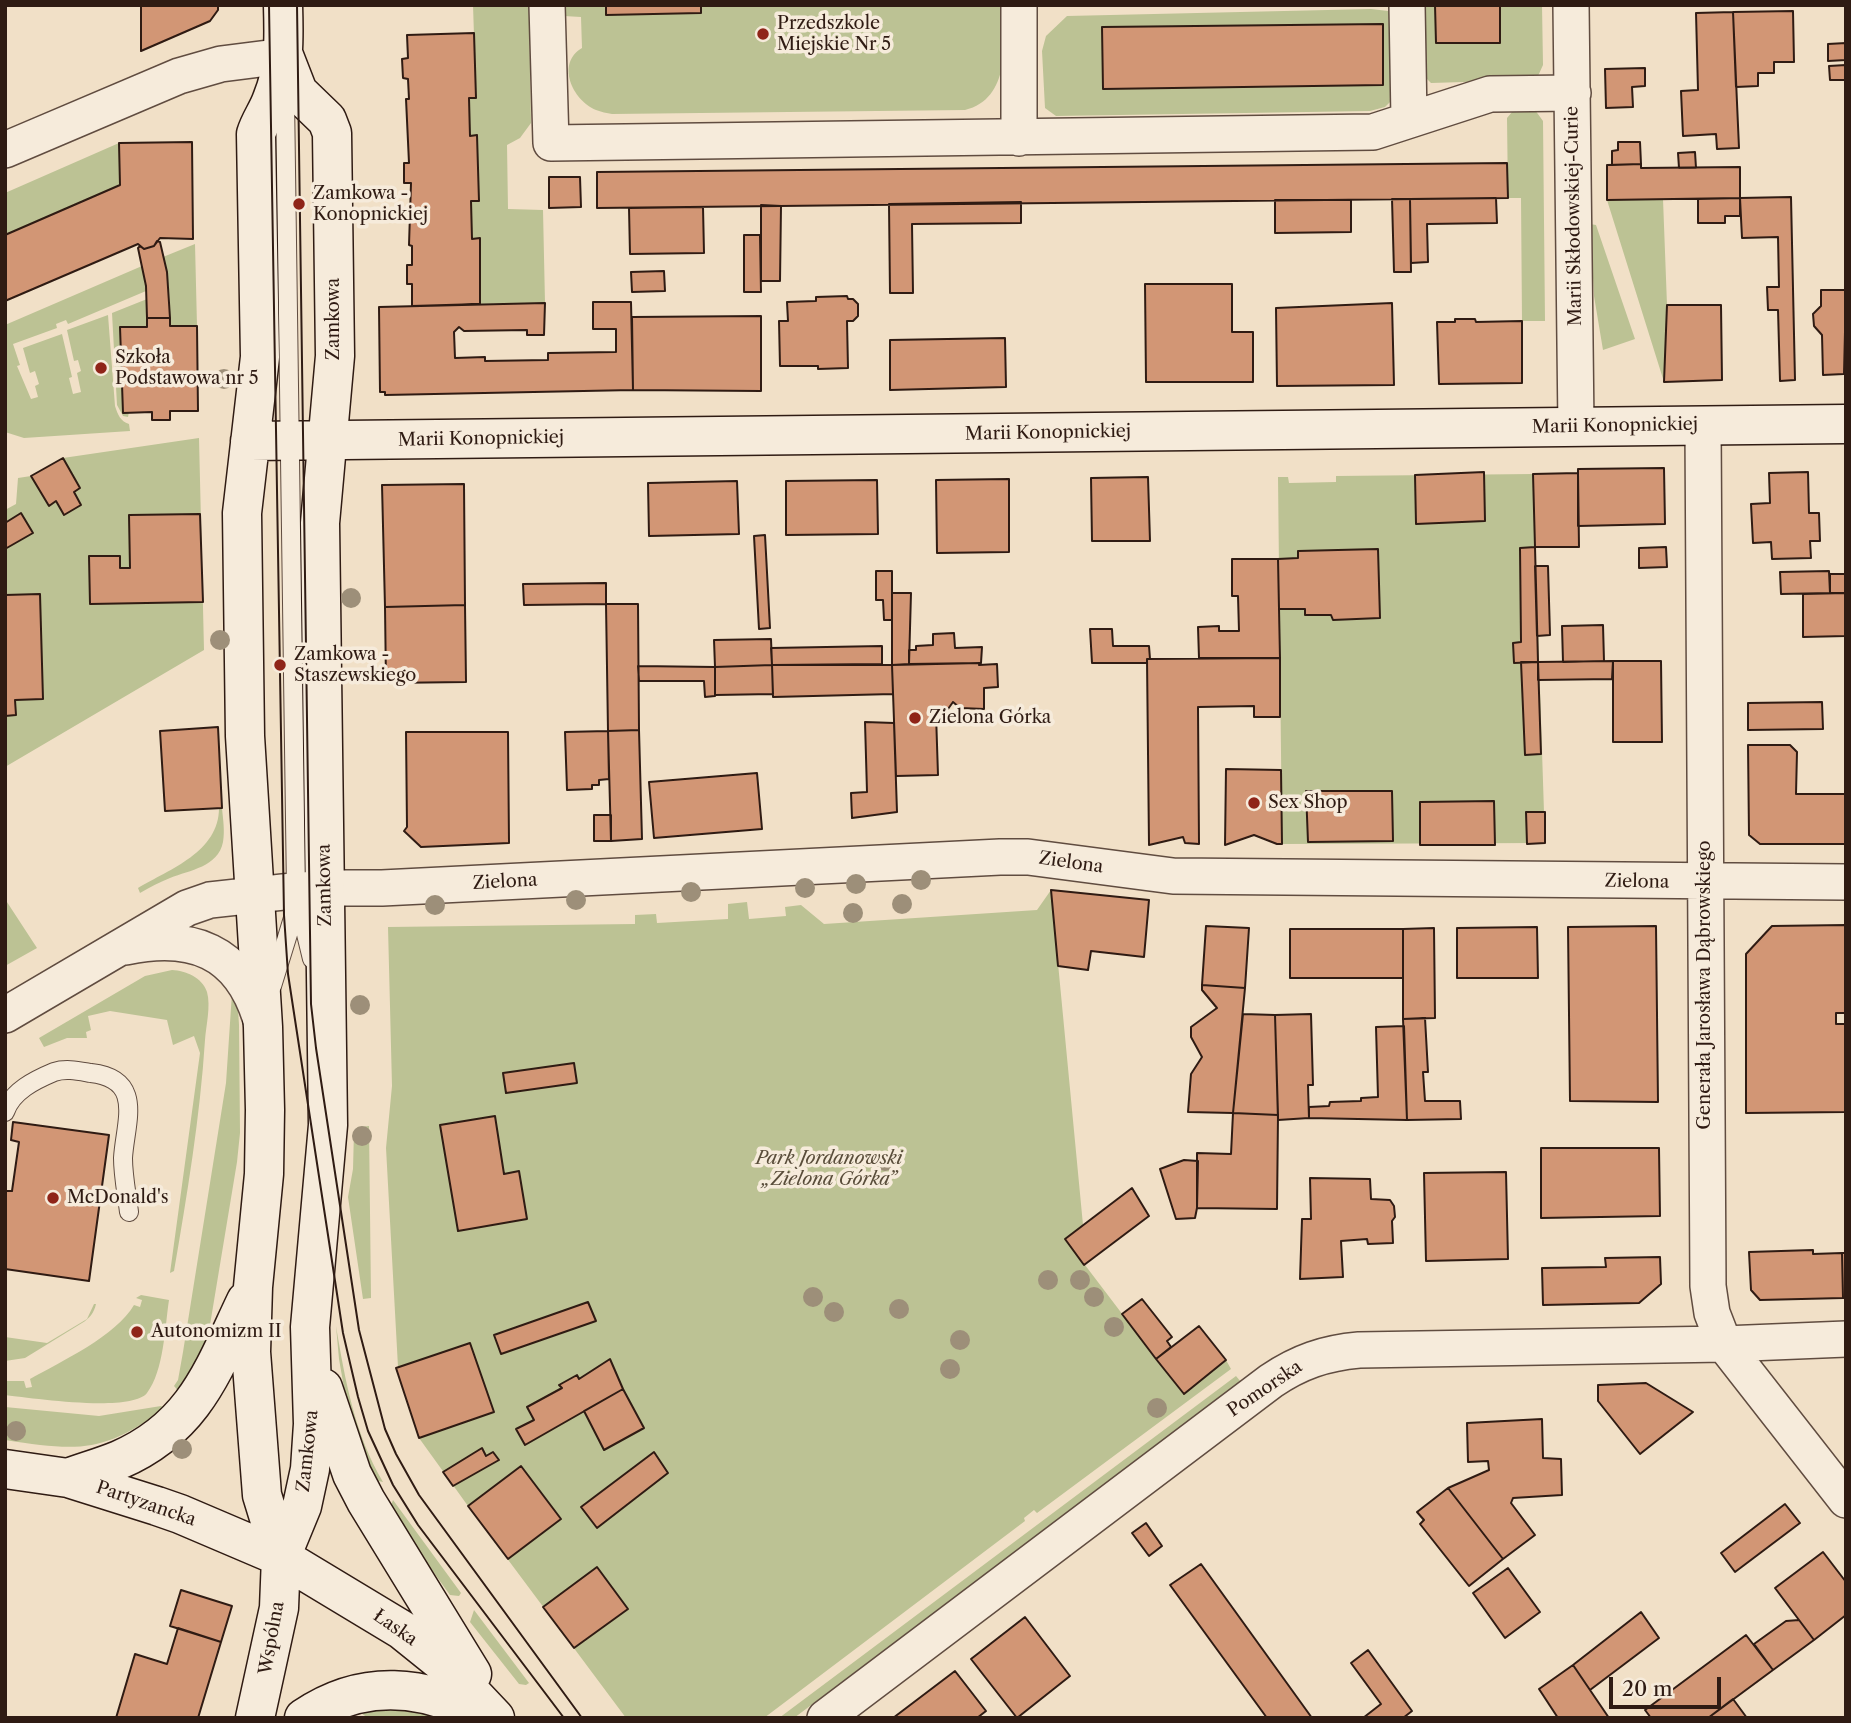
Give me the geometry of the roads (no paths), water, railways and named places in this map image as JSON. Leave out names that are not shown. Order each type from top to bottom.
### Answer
[{"type":"street","name":"Zamkowa","points":[[281,1557],[262,1495],[251,1352],[253,1287],[264,1174],[263,1027],[245,736],[242,513],[260,357],[257,134],[260,121],[272,101],[284,56],[283,5]]},
{"type":"street","points":[[547,5],[551,143],[1373,132],[1490,94],[1573,93]]},
{"type":"street","points":[[1019,5],[1019,138]]},
{"type":"street","points":[[1407,5],[1409,119]]},
{"type":"street","name":"Marii Skłodowskiej-Curie","points":[[1571,5],[1576,427]]},
{"type":"street","name":"Zamkowa","points":[[281,1557],[302,1506],[310,1469],[313,1424],[310,1327],[328,1125],[327,1037],[311,890],[320,523],[309,440],[335,345],[332,133],[327,120],[298,92],[284,56]]},
{"type":"street","points":[[5,150],[179,76],[221,64],[284,56]]},
{"type":"street","name":"Marii Konopnickiej","points":[[250,441],[1846,424]]},
{"type":"street","name":"Generała Jarosława Dąbrowskiego","points":[[1703,425],[1708,1286],[1712,1313],[1724,1344],[1846,1500]]},
{"type":"street","name":"Zielona","points":[[5,1015],[187,908],[210,900],[311,890],[1000,857],[1028,857],[1173,876],[1846,882]]},
{"type":"street","points":[[116,949],[141,943],[205,948],[237,972],[252,993],[263,1027]]},
{"type":"street","points":[[68,1478],[140,1449],[184,1415],[202,1391],[253,1287]]},
{"type":"street","points":[[310,1327],[324,1394],[352,1474],[380,1526],[497,1718]]},
{"type":"street","name":"Pomorska","points":[[825,1718],[1271,1381],[1312,1358],[1359,1350],[1724,1344],[1846,1339]]},
{"type":"street","name":"Partyzancka","points":[[5,1469],[68,1478],[180,1514],[281,1557]]},
{"type":"street","name":"Wspólna","points":[[256,1718],[279,1608],[281,1557]]},
{"type":"street","name":"Łaska","points":[[281,1557],[402,1630],[443,1663],[497,1718]]},
{"type":"street","points":[[304,1718],[341,1698],[368,1690],[399,1689],[432,1695],[485,1718]]},
{"type":"lane","points":[[263,1027],[268,996],[293,918],[311,890]]},
{"type":"lane","points":[[5,1112],[17,1092],[55,1072],[69,1070],[100,1074],[115,1081],[125,1094],[130,1112],[123,1159],[129,1212]]},
{"type":"tram line","points":[[269,5],[284,915],[288,974],[343,1333],[368,1431],[393,1485],[418,1525],[564,1718]]},
{"type":"tram line","points":[[297,5],[311,1004],[359,1330],[385,1429],[419,1495],[582,1718]]},
{"type":"place","name":"Przedszkole Miejskie Nr 5","points":[[763,34]]},
{"type":"place","name":"Zamkowa - Konopnickiej","points":[[299,204]]},
{"type":"place","name":"Szkoła Podstawowa nr 5","points":[[101,368]]},
{"type":"place","name":"Zamkowa - Staszewskiego","points":[[280,665]]},
{"type":"place","name":"Zielona Górka","points":[[915,718]]},
{"type":"place","name":"Sex Shop","points":[[1254,803]]},
{"type":"place","name":"McDonald's","points":[[53,1198]]},
{"type":"place","name":"Autonomizm II","points":[[137,1332]]},
{"type":"park label","name":"Park Jordanowski „Zielona Górka”","points":[[829,1169]]}]
